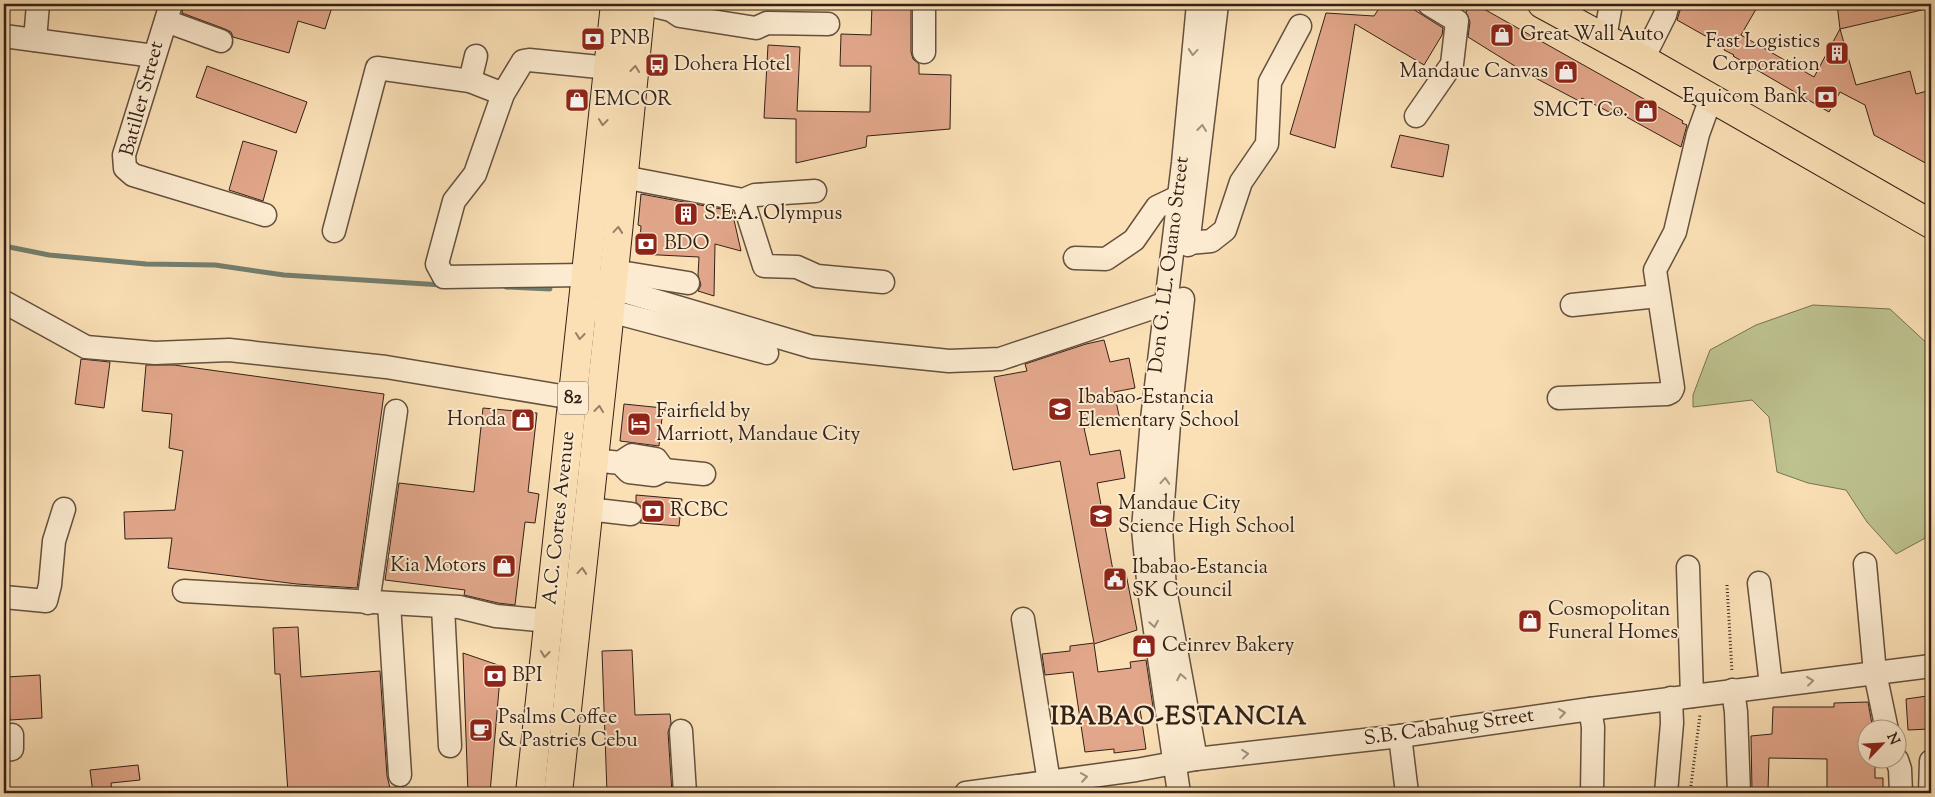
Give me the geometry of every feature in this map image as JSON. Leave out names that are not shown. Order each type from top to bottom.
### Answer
[{"type":"main road","name":"A.C. Cortes Avenue","points":[[530,793],[609,68],[629,5]]},
{"type":"main road","name":"A.C. Cortes Avenue","points":[[558,793],[588,509],[607,462],[612,290],[623,177],[629,5]]},
{"type":"main road","points":[[1555,7],[1605,38],[1931,224]]},
{"type":"main road","points":[[550,610],[579,603]]},
{"type":"street","points":[[35,40],[38,4]]},
{"type":"street","points":[[924,4],[924,52]]},
{"type":"street","name":"Don G. LL. Ouano Street","points":[[1166,380],[1189,243],[1190,163],[1198,4]]},
{"type":"street","name":"Don G. LL. Ouano Street","points":[[1179,793],[1185,761],[1157,590],[1161,528],[1167,303],[1178,197],[1190,163],[1217,4]]},
{"type":"street","points":[[1416,116],[1452,64],[1461,12],[1429,4]]},
{"type":"street","points":[[1605,38],[1611,4]]},
{"type":"street","points":[[1643,59],[1665,15],[1668,4]]},
{"type":"street","points":[[629,5],[677,6],[704,13],[758,13],[766,23],[828,24]]},
{"type":"street","points":[[168,12],[221,41]]},
{"type":"street","name":"Batiller Street","points":[[168,12],[124,155],[125,168],[133,175],[265,215]]},
{"type":"street","points":[[1189,243],[1211,241],[1225,230],[1241,182],[1266,144],[1270,82],[1300,26]]},
{"type":"street","points":[[4,36],[154,56]]},
{"type":"street","points":[[470,81],[476,56]]},
{"type":"street","points":[[609,68],[523,61],[504,94],[475,174],[454,201],[437,264],[444,277],[585,289],[612,290],[688,283]]},
{"type":"street","points":[[334,231],[377,68],[470,81],[504,94]]},
{"type":"street","points":[[1559,398],[1667,394],[1674,388],[1655,270],[1675,232],[1698,134],[1711,98]]},
{"type":"street","points":[[623,177],[743,200],[755,195],[815,191]]},
{"type":"street","points":[[1075,258],[1106,259],[1134,240],[1157,207],[1178,197]]},
{"type":"street","points":[[743,200],[764,266],[798,267],[817,276],[883,282]]},
{"type":"street","points":[[612,290],[812,347],[949,361],[1000,359],[1167,303]]},
{"type":"street","points":[[612,290],[767,354]]},
{"type":"street","points":[[1572,305],[1658,296]]},
{"type":"street","points":[[4,302],[86,347],[155,353],[238,351],[386,367],[573,398]]},
{"type":"street","points":[[396,412],[378,603],[400,775]]},
{"type":"street","points":[[607,462],[629,472],[654,475],[664,470],[704,474]]},
{"type":"street","points":[[4,597],[46,601],[50,585],[54,541],[64,509]]},
{"type":"street","points":[[588,509],[630,514]]},
{"type":"street","points":[[1865,564],[1875,673],[1885,720]]},
{"type":"street","points":[[1666,793],[1672,723],[1688,702],[1688,568]]},
{"type":"street","points":[[1759,583],[1771,685]]},
{"type":"street","points":[[184,591],[459,607],[496,616],[550,610]]},
{"type":"street","points":[[444,607],[450,746]]},
{"type":"street","points":[[1023,619],[1049,782]]},
{"type":"street","name":"S.B. Cabahug Street","points":[[966,793],[1185,761],[1400,736],[1590,709],[1688,702],[1733,690],[1931,666]]},
{"type":"street","points":[[1733,690],[1736,712],[1739,793]]},
{"type":"street","points":[[1590,709],[1593,727],[1592,793]]},
{"type":"street","points":[[681,731],[685,793]]},
{"type":"street","points":[[1400,736],[1407,793]]},
{"type":"street","points":[[1930,793],[1931,761]]},
{"type":"street","points":[[1900,770],[1901,793]]},
{"type":"path","points":[[1727,585],[1733,690]]},
{"type":"path","points":[[1688,702],[1690,793]]},
{"type":"green space","points":[[1813,305],[1890,309],[1931,347],[1931,535],[1896,554],[1867,522],[1846,490],[1808,483],[1777,472],[1769,417],[1752,400],[1693,407],[1693,395],[1710,350],[1756,325]]},
{"type":"building","points":[[184,4],[333,4],[325,29],[298,21],[289,53],[233,37],[231,32],[225,29],[182,13]]},
{"type":"building","points":[[872,4],[911,4],[911,52],[913,59],[919,64],[919,74],[951,75],[950,129],[867,136],[866,147],[796,163],[796,119],[764,118],[768,45],[800,47],[797,111],[870,112],[871,66],[840,66],[841,34],[871,35]]},
{"type":"building","points":[[1382,4],[1405,4],[1443,28],[1442,35],[1424,65],[1355,24],[1335,148],[1290,134],[1326,13],[1374,16]]},
{"type":"building","points":[[1470,4],[1475,4],[1683,121],[1682,123],[1687,125],[1681,147],[1612,109],[1609,112],[1582,98],[1579,101],[1526,73],[1468,37],[1470,22],[1466,12]]},
{"type":"building","points":[[1682,4],[1759,4],[1741,35],[1814,77],[1840,29],[1856,85],[1910,71],[1916,94],[1931,90],[1931,166],[1874,135],[1865,105],[1840,92],[1829,112],[1733,56],[1724,50],[1725,47],[1677,20]]},
{"type":"building","points":[[1837,4],[1925,4],[1926,9],[1840,29]]},
{"type":"building","points":[[207,66],[307,102],[296,133],[196,97]]},
{"type":"building","points":[[1400,135],[1449,145],[1443,177],[1391,167]]},
{"type":"building","points":[[243,141],[277,151],[263,201],[229,190]]},
{"type":"building","points":[[641,194],[732,211],[741,251],[715,244],[714,296],[698,291],[701,285],[698,275],[699,257],[639,254],[641,226],[638,225]]},
{"type":"building","points":[[1104,340],[1110,362],[1129,358],[1135,388],[1114,392],[1120,420],[1084,428],[1090,455],[1120,450],[1125,478],[1097,483],[1114,576],[1126,574],[1137,630],[1094,644],[1098,672],[1131,668],[1130,662],[1146,660],[1153,707],[1140,709],[1146,749],[1114,753],[1114,749],[1085,752],[1073,672],[1045,675],[1042,654],[1070,651],[1070,646],[1094,643],[1060,461],[1013,470],[994,377],[1027,371],[1025,364]]},
{"type":"building","points":[[81,359],[110,362],[104,408],[75,404]]},
{"type":"building","points":[[146,365],[174,365],[384,394],[357,588],[297,584],[168,568],[172,538],[125,539],[124,512],[175,510],[183,451],[169,448],[172,414],[142,411]]},
{"type":"building","points":[[624,404],[663,408],[659,446],[620,441]]},
{"type":"building","points":[[483,408],[537,413],[528,492],[539,494],[535,523],[525,522],[515,605],[464,595],[465,590],[385,580],[399,483],[474,492]]},
{"type":"building","points":[[636,495],[682,499],[679,526],[640,523],[644,515],[643,508],[636,502]]},
{"type":"building","points":[[298,627],[301,677],[380,671],[387,776],[390,788],[288,793],[280,674],[275,674],[273,628]]},
{"type":"building","points":[[632,650],[635,715],[670,714],[671,723],[668,732],[672,793],[607,793],[602,651]]},
{"type":"building","name":"Psalms Coffee & Pastries Cebu","points":[[463,653],[501,666],[490,793],[468,793]]},
{"type":"building","points":[[40,675],[42,718],[10,720],[7,677]]},
{"type":"building","points":[[1927,696],[1929,729],[1908,730],[1906,699]]},
{"type":"building","points":[[1868,702],[1871,720],[1858,720],[1858,770],[1875,770],[1875,778],[1883,778],[1883,793],[1827,793],[1827,759],[1769,758],[1768,789],[1752,791],[1751,736],[1772,734],[1773,707],[1834,707],[1834,703]]},
{"type":"building","points":[[138,765],[140,780],[111,783],[112,793],[93,793],[90,770]]},
{"type":"waterway","points":[[4,246],[49,255],[146,264],[215,265],[284,275],[442,285]]},
{"type":"waterway","points":[[506,287],[550,289]]},
{"type":"place","name":"Great Wall Auto","points":[[1502,35]]},
{"type":"place","name":"PNB","points":[[593,39]]},
{"type":"place","name":"Fast Logistics Corporation","points":[[1837,53]]},
{"type":"place","name":"Dohera Hotel","points":[[657,65]]},
{"type":"place","name":"Mandaue Canvas","points":[[1566,72]]},
{"type":"place","name":"Equicom Bank","points":[[1826,97]]},
{"type":"place","name":"EMCOR","points":[[577,100]]},
{"type":"place","name":"SMCT Co.","points":[[1646,111]]},
{"type":"place","name":"S.E.A. Olympus","points":[[686,214]]},
{"type":"place","name":"BDO","points":[[646,244]]},
{"type":"place","name":"Ibabao-Estancia Elementary School","points":[[1060,409]]},
{"type":"place","name":"Honda","points":[[523,420]]},
{"type":"place","name":"Fairfield by Marriott, Mandaue City","points":[[639,424]]},
{"type":"place","name":"RCBC","points":[[653,511]]},
{"type":"place","name":"Mandaue City Science High School","points":[[1101,516]]},
{"type":"place","name":"Kia Motors","points":[[504,566]]},
{"type":"place","name":"Ibabao-Estancia SK Council","points":[[1115,579]]},
{"type":"place","name":"Cosmopolitan Funeral Homes","points":[[1530,621]]},
{"type":"place","name":"Ceinrev Bakery","points":[[1144,646]]},
{"type":"place","name":"BPI","points":[[495,676]]},
{"type":"place","name":"Psalms Coffee & Pastries Cebu","points":[[481,730]]},
{"type":"district","name":"IBABAO-ESTANCIA","points":[[1179,718]]}]
